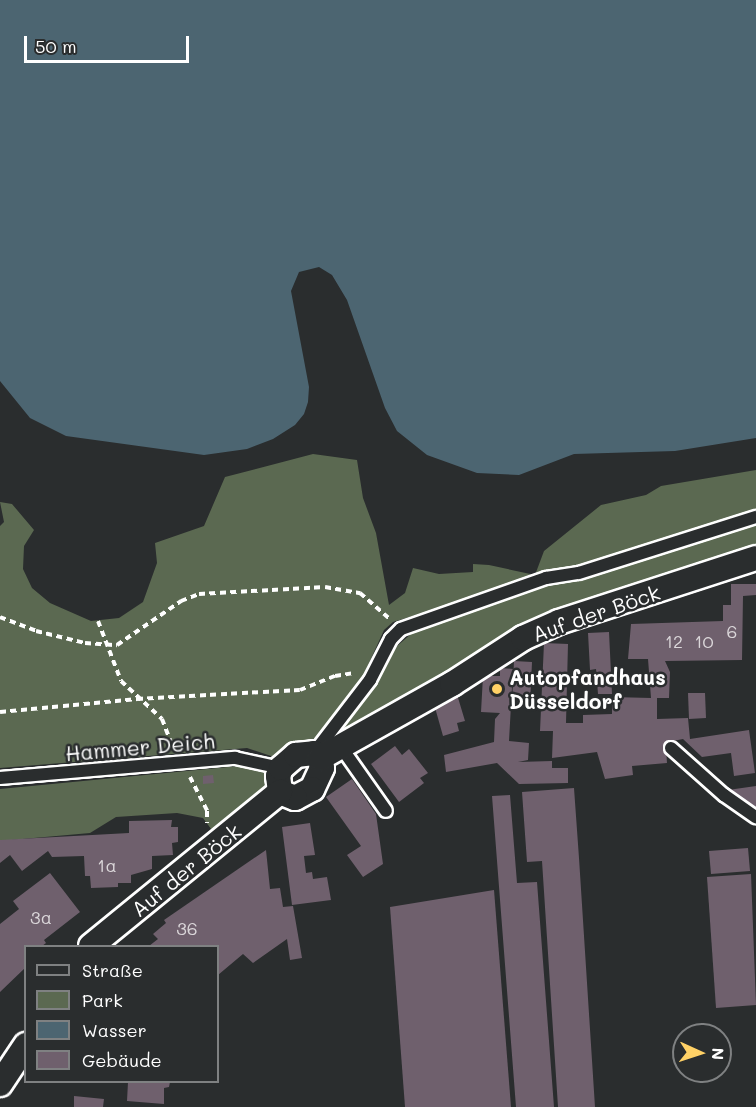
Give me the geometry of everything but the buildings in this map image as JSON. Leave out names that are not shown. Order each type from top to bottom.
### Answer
[{"type":"street","name":"Auf der Böck","points":[[282,768],[296,755],[325,752],[532,634],[756,558]]},
{"type":"street","points":[[282,768],[278,776],[280,792],[295,798],[308,793],[321,774],[325,752]]},
{"type":"street","name":"Auf der Böck","points":[[92,945],[280,792]]},
{"type":"street","points":[[0,1084],[24,1048]]},
{"type":"lane","points":[[386,811],[325,752],[374,672],[391,639],[401,628],[546,578],[579,573],[756,517]]},
{"type":"lane","points":[[671,748],[724,795],[756,817]]},
{"type":"lane","name":"Hammer Deich","points":[[0,778],[235,758],[282,768]]},
{"type":"path","points":[[0,617],[36,631],[105,646],[130,639],[181,601],[215,591],[345,588],[360,593],[401,628]]},
{"type":"path","points":[[98,621],[105,646],[121,681],[137,699],[162,719],[176,757],[182,763],[207,811],[210,851]]},
{"type":"path","points":[[0,712],[137,699],[300,690],[335,676],[374,672]]},
{"type":"green space","points":[[313,454],[357,460],[363,498],[376,533],[389,605],[405,593],[413,568],[439,574],[473,572],[473,564],[489,565],[535,575],[544,551],[601,505],[646,495],[661,486],[756,470],[756,513],[393,622],[384,630],[353,698],[332,722],[317,737],[274,757],[247,748],[0,768],[0,526],[4,522],[0,502],[12,504],[34,530],[24,546],[23,569],[32,588],[50,603],[91,621],[119,618],[143,602],[157,563],[155,543],[204,526],[225,477]]},
{"type":"green space","points":[[756,520],[756,550],[575,611],[333,739],[334,730],[389,653],[426,621]]},
{"type":"green space","points":[[249,765],[264,769],[269,788],[214,833],[203,818],[177,813],[116,817],[90,833],[0,841],[0,789]]},
{"type":"water","points":[[0,0],[756,0],[756,438],[675,451],[574,454],[519,475],[477,473],[427,455],[397,431],[385,408],[347,300],[332,275],[319,267],[299,272],[291,291],[309,387],[308,402],[304,414],[295,425],[273,439],[247,449],[204,455],[66,436],[30,418],[0,381]]},
{"type":"place","name":"Autopfandhaus Düsseldorf","points":[[497,689]]}]
